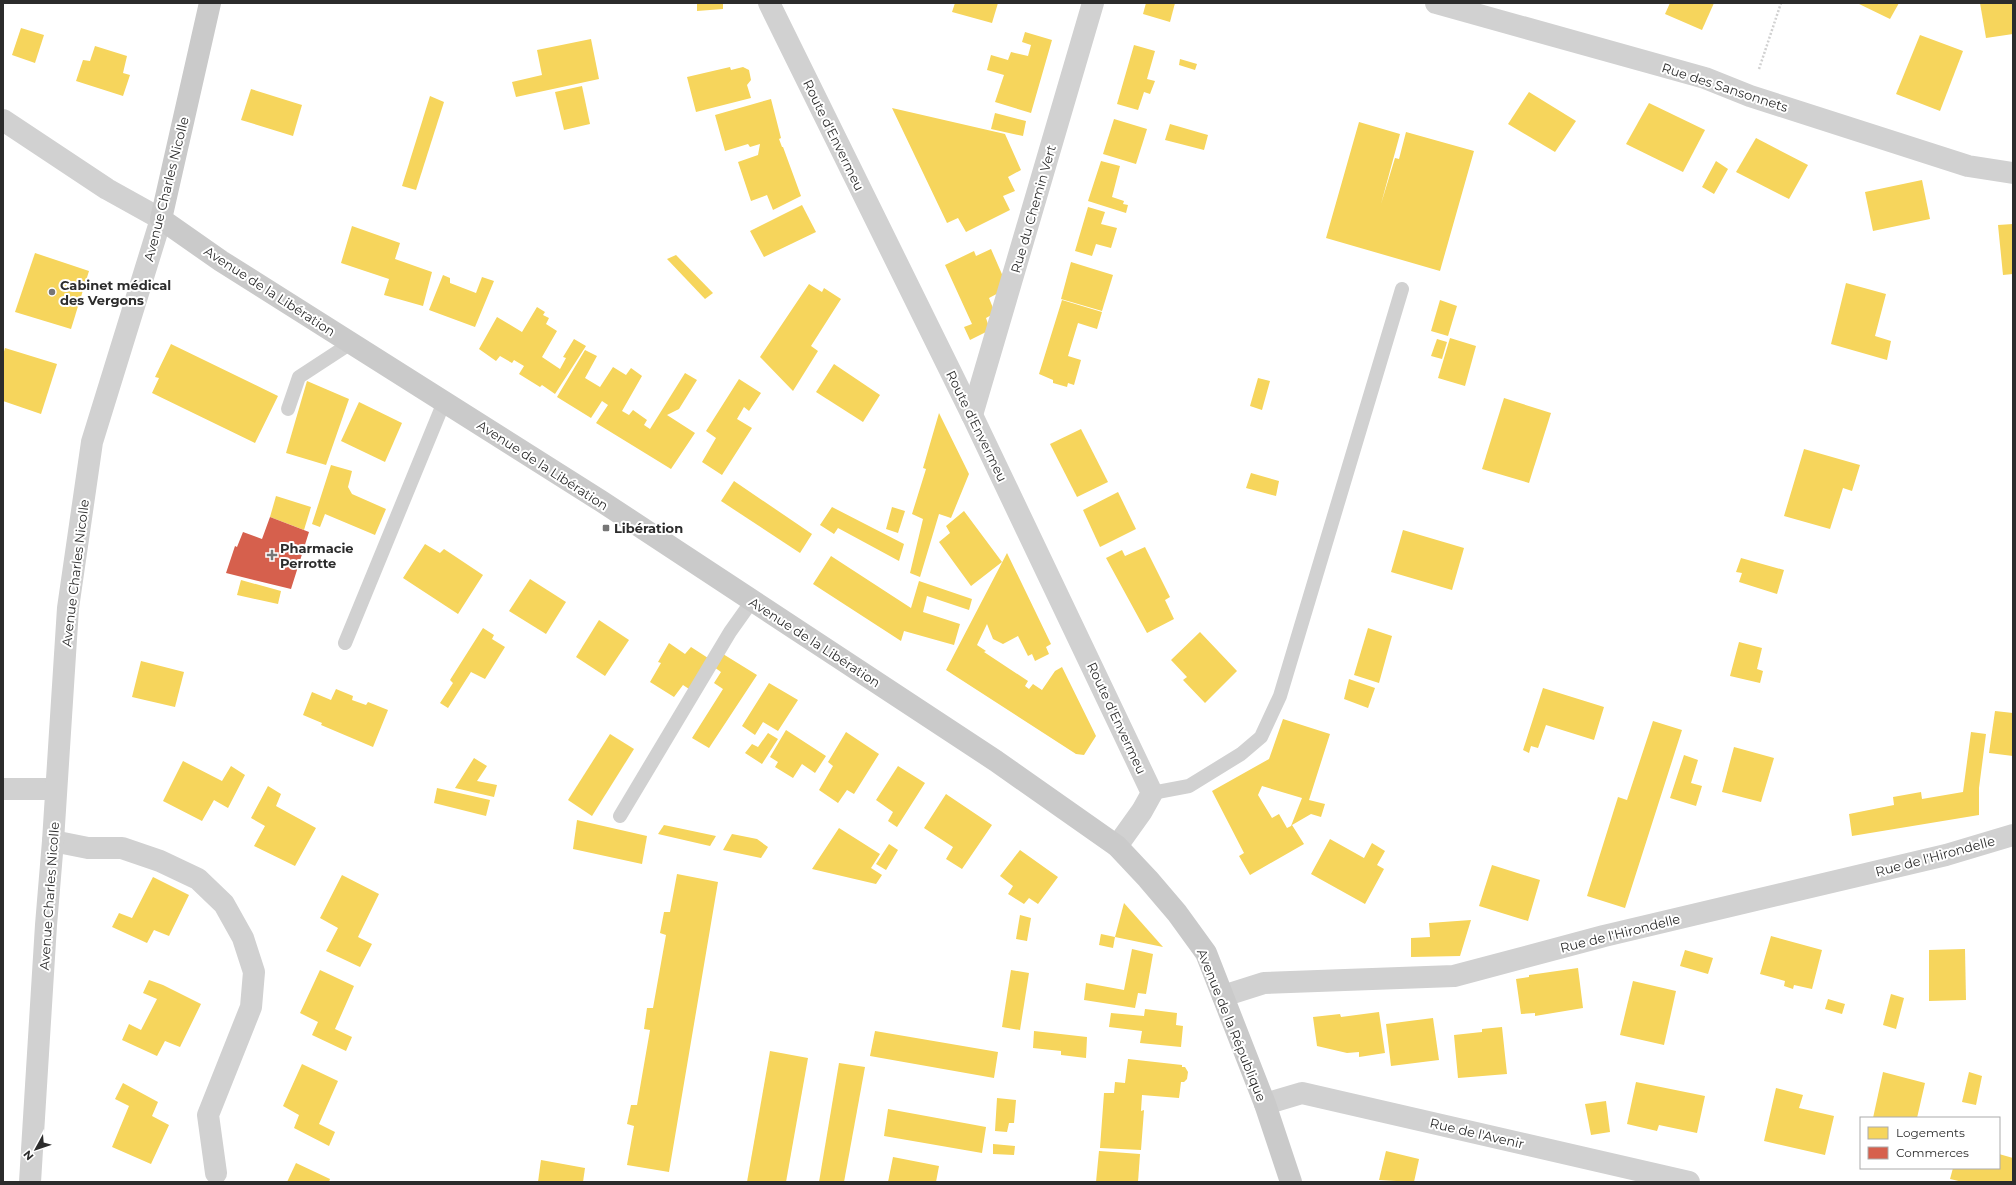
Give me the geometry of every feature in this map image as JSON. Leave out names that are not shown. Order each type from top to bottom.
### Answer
[{"type":"main road","name":"Avenue Charles Nicolle","points":[[161,219],[210,3]]},
{"type":"main road","name":"Avenue de la Libération","points":[[161,219],[221,261],[549,468],[996,761],[1117,846]]},
{"type":"main road","name":"Avenue de la République","points":[[1117,846],[1177,913],[1206,953],[1265,1104],[1291,1182]]},
{"type":"street","name":"Route d'Envermeu","points":[[769,3],[972,415],[1152,793]]},
{"type":"street","name":"Rue du Chemin Vert","points":[[972,415],[1094,3]]},
{"type":"street","name":"Rue des Sansonnets","points":[[1436,3],[1705,78],[1750,96],[1968,166],[2013,173]]},
{"type":"street","name":"Avenue de la Libération","points":[[3,120],[107,189],[161,219]]},
{"type":"street","name":"Avenue Charles Nicolle","points":[[30,1182],[68,608],[92,442],[161,219]]},
{"type":"street","points":[[3,789],[56,789]]},
{"type":"street","points":[[1117,846],[1142,811],[1152,793]]},
{"type":"street","name":"Rue de l'Hirondelle","points":[[1223,996],[1264,983],[1454,976],[1604,936],[1946,855],[2013,835]]},
{"type":"street","points":[[53,841],[88,848],[122,848],[160,861],[198,879],[224,904],[243,938],[254,972],[252,1007],[208,1115],[216,1173]]},
{"type":"street","name":"Rue de l'Avenir","points":[[1265,1104],[1302,1093],[1689,1182]]},
{"type":"lane","points":[[1152,793],[1189,786],[1241,754],[1261,737],[1280,696],[1402,289]]},
{"type":"lane","points":[[288,409],[299,377],[351,343]]},
{"type":"lane","points":[[345,643],[444,402]]},
{"type":"lane","points":[[620,816],[730,632],[752,601]]},
{"type":"path","points":[[1750,96],[1781,3]]},
{"type":"building: Logements","points":[[697,3],[723,3],[723,9],[697,11]]},
{"type":"building: Logements","points":[[955,3],[998,3],[992,23],[952,12]]},
{"type":"building: Logements","points":[[1146,3],[1175,3],[1170,22],[1143,14]]},
{"type":"building: Logements","points":[[1670,3],[1714,3],[1702,30],[1665,14]]},
{"type":"building: Logements","points":[[1857,3],[1899,3],[1890,19]]},
{"type":"building: Logements","points":[[1980,3],[2013,3],[2013,34],[1986,38]]},
{"type":"building: Logements","points":[[21,28],[44,35],[35,63],[12,55]]},
{"type":"building: Logements","points":[[1025,32],[1052,40],[1031,113],[995,102],[1004,75],[987,70],[991,55],[1008,60],[1011,52],[1028,56],[1031,45],[1022,42]]},
{"type":"building: Logements","points":[[1920,35],[1963,51],[1940,111],[1896,94]]},
{"type":"building: Logements","points":[[591,39],[599,79],[516,97],[512,82],[542,75],[537,50]]},
{"type":"building: Logements","points":[[1134,45],[1155,51],[1147,79],[1155,81],[1150,94],[1144,92],[1138,110],[1117,104]]},
{"type":"building: Logements","points":[[95,46],[127,56],[123,73],[130,75],[123,96],[76,81],[83,60],[90,61]]},
{"type":"building: Logements","points":[[1180,59],[1197,64],[1195,70],[1179,65]]},
{"type":"building: Logements","points":[[730,67],[731,70],[743,67],[749,70],[751,80],[747,85],[751,98],[696,112],[687,77]]},
{"type":"building: Logements","points":[[582,86],[590,124],[564,130],[555,92]]},
{"type":"building: Logements","points":[[251,89],[302,105],[293,136],[241,120]]},
{"type":"building: Logements","points":[[1529,92],[1576,121],[1555,152],[1508,124]]},
{"type":"building: Logements","points":[[430,96],[444,102],[416,190],[402,186]]},
{"type":"building: Logements","points":[[771,99],[781,138],[779,139],[801,196],[773,210],[767,195],[751,201],[738,162],[758,155],[760,144],[750,147],[748,144],[725,151],[715,115]]},
{"type":"building: Logements","points":[[1649,103],[1705,130],[1683,172],[1626,144]]},
{"type":"building: Logements","points":[[892,108],[1005,134],[1021,170],[1008,177],[1015,191],[1003,196],[1010,210],[966,232],[958,218],[947,223]]},
{"type":"building: Logements","points":[[995,113],[1026,121],[1023,136],[991,129]]},
{"type":"building: Logements","points":[[1114,119],[1147,129],[1136,164],[1103,154]]},
{"type":"building: Logements","points":[[1359,122],[1400,134],[1381,204],[1395,158],[1399,159],[1406,132],[1474,151],[1440,271],[1326,238]]},
{"type":"building: Logements","points":[[1170,124],[1208,135],[1204,150],[1165,140]]},
{"type":"building: Logements","points":[[1756,138],[1808,165],[1789,199],[1736,172]]},
{"type":"building: Logements","points":[[1101,161],[1120,166],[1112,197],[1124,201],[1123,204],[1128,205],[1126,213],[1088,201]]},
{"type":"building: Logements","points":[[1716,161],[1728,169],[1714,194],[1702,187]]},
{"type":"building: Logements","points":[[1922,180],[1930,219],[1873,231],[1865,192]]},
{"type":"building: Logements","points":[[802,205],[816,232],[764,257],[750,231]]},
{"type":"building: Logements","points":[[1088,207],[1105,212],[1101,224],[1117,228],[1111,248],[1096,244],[1092,256],[1075,251]]},
{"type":"building: Logements","points":[[2013,224],[2013,274],[2003,275],[1998,225]]},
{"type":"building: Logements","points":[[352,226],[400,243],[395,259],[432,272],[423,306],[384,295],[389,279],[341,263]]},
{"type":"building: Logements","points":[[991,249],[1008,288],[989,298],[995,313],[986,318],[990,330],[970,340],[964,327],[972,324],[945,265],[974,251],[976,256]]},
{"type":"building: Logements","name":"Cabinet médical des Vergons","points":[[35,253],[89,271],[71,329],[15,312]]},
{"type":"building: Logements","points":[[676,255],[713,293],[705,299],[667,259]]},
{"type":"building: Logements","points":[[1071,262],[1113,275],[1102,311],[1061,299]]},
{"type":"building: Logements","points":[[443,275],[450,278],[450,283],[476,293],[482,277],[494,281],[475,327],[429,310]]},
{"type":"building: Logements","points":[[1846,283],[1886,294],[1875,336],[1891,341],[1887,360],[1831,344]]},
{"type":"building: Logements","points":[[809,284],[822,292],[824,288],[841,299],[811,346],[818,351],[793,391],[760,357]]},
{"type":"building: Logements","points":[[1062,300],[1102,312],[1097,329],[1078,323],[1068,356],[1081,360],[1074,385],[1068,383],[1067,387],[1053,383],[1053,380],[1039,374]]},
{"type":"building: Logements","points":[[1440,300],[1457,306],[1448,336],[1431,331]]},
{"type":"building: Logements","points":[[537,307],[545,312],[543,315],[549,318],[546,324],[557,331],[542,357],[560,369],[566,358],[563,357],[574,339],[586,346],[555,394],[542,385],[540,387],[519,374],[524,366],[514,360],[512,363],[500,356],[496,361],[479,349],[497,317],[522,332]]},
{"type":"building: Logements","points":[[1450,338],[1476,346],[1465,386],[1438,378]]},
{"type":"building: Logements","points":[[1437,339],[1447,342],[1442,359],[1431,356]]},
{"type":"building: Logements","points":[[171,344],[278,396],[255,443],[152,393],[159,378],[155,377]]},
{"type":"building: Logements","points":[[5,348],[57,364],[41,414],[3,401],[3,355]]},
{"type":"building: Logements","points":[[585,350],[597,356],[585,378],[600,387],[613,367],[626,375],[631,368],[642,376],[622,411],[629,415],[633,410],[647,420],[644,425],[650,429],[685,373],[697,380],[679,409],[667,415],[695,433],[671,469],[596,423],[608,405],[602,401],[591,418],[557,397]]},
{"type":"building: Logements","points":[[834,364],[880,395],[863,422],[816,392]]},
{"type":"building: Logements","points":[[1258,378],[1270,381],[1262,410],[1250,406]]},
{"type":"building: Logements","points":[[739,379],[761,393],[749,411],[744,407],[737,419],[752,428],[722,475],[702,462],[716,438],[706,431]]},
{"type":"building: Logements","points":[[307,381],[349,399],[326,465],[286,453]]},
{"type":"building: Logements","points":[[1504,398],[1551,413],[1529,483],[1482,469]]},
{"type":"building: Logements","points":[[359,402],[402,423],[385,462],[341,441]]},
{"type":"building: Logements","points":[[939,413],[969,474],[951,518],[939,514],[920,577],[910,573],[923,519],[912,514],[926,469],[923,468]]},
{"type":"building: Logements","points":[[1081,429],[1108,482],[1077,497],[1050,444]]},
{"type":"building: Logements","points":[[1804,449],[1860,465],[1852,491],[1843,488],[1830,529],[1784,516]]},
{"type":"building: Logements","points":[[331,465],[352,471],[348,487],[352,494],[386,509],[375,535],[325,514],[320,527],[312,524]]},
{"type":"building: Logements","points":[[1251,473],[1279,481],[1276,496],[1246,488]]},
{"type":"building: Logements","points":[[734,481],[812,534],[800,553],[721,501]]},
{"type":"building: Logements","points":[[1118,492],[1136,529],[1100,547],[1083,510]]},
{"type":"building: Logements","points":[[276,496],[311,507],[304,530],[270,517]]},
{"type":"building: Logements","points":[[832,507],[904,544],[899,561],[838,528],[834,534],[820,525]]},
{"type":"building: Logements","points":[[892,507],[905,511],[898,533],[886,529]]},
{"type":"building: Logements","points":[[964,511],[1002,562],[971,586],[939,542],[950,533],[946,526]]},
{"type":"building: Logements","points":[[1403,530],[1464,548],[1452,590],[1391,572]]},
{"type":"building: Logements","points":[[425,544],[440,553],[444,549],[483,575],[458,614],[403,578]]},
{"type":"building: Logements","points":[[1145,547],[1170,597],[1165,600],[1174,619],[1147,633],[1106,558],[1122,550],[1125,556]]},
{"type":"building: Logements","points":[[1007,553],[1051,644],[1046,647],[1049,654],[1035,661],[1032,654],[1028,656],[1018,636],[1003,644],[993,639],[987,624],[977,645],[986,651],[984,652],[1028,681],[1025,686],[1029,689],[1033,684],[1042,690],[1055,671],[1062,667],[1096,736],[1084,755],[1076,754],[946,670]]},
{"type":"building: Logements","points":[[831,556],[911,608],[919,581],[972,599],[969,610],[927,596],[923,612],[960,624],[954,645],[904,631],[901,641],[813,584]]},
{"type":"building: Logements","points":[[1741,558],[1784,570],[1777,594],[1739,582],[1742,573],[1736,572]]},
{"type":"building: Logements","points":[[530,579],[566,602],[546,634],[509,611]]},
{"type":"building: Logements","points":[[241,580],[281,591],[278,604],[237,595]]},
{"type":"building: Logements","points":[[599,620],[629,640],[605,676],[576,657]]},
{"type":"building: Logements","points":[[483,628],[494,635],[492,639],[505,647],[485,679],[471,672],[448,708],[440,703],[453,683],[450,680]]},
{"type":"building: Logements","points":[[1368,628],[1392,636],[1379,683],[1354,675]]},
{"type":"building: Logements","points":[[1200,632],[1237,671],[1205,703],[1183,680],[1187,677],[1171,660]]},
{"type":"building: Logements","points":[[1739,642],[1762,648],[1757,669],[1763,671],[1760,683],[1730,676]]},
{"type":"building: Logements","points":[[669,643],[685,654],[691,647],[708,658],[689,689],[683,685],[674,697],[650,682],[661,663],[658,662]]},
{"type":"building: Logements","points":[[723,654],[757,675],[709,748],[692,738],[723,689],[714,683],[721,672],[714,667]]},
{"type":"building: Logements","points":[[141,661],[184,672],[175,707],[132,697]]},
{"type":"building: Logements","points":[[1349,679],[1375,688],[1368,708],[1344,699]]},
{"type":"building: Logements","points":[[769,683],[798,700],[778,731],[763,722],[755,735],[742,726]]},
{"type":"building: Logements","points":[[1543,688],[1604,707],[1594,740],[1546,725],[1538,748],[1531,746],[1529,753],[1523,750]]},
{"type":"building: Logements","points":[[336,689],[353,696],[352,700],[366,705],[368,702],[388,710],[373,747],[321,725],[322,723],[303,715],[312,692],[331,700]]},
{"type":"building: Logements","points":[[1995,711],[2013,713],[2013,756],[1989,753]]},
{"type":"building: Logements","points":[[1283,719],[1330,734],[1309,800],[1325,804],[1321,817],[1311,814],[1292,825],[1304,844],[1250,875],[1239,856],[1244,853],[1212,791],[1269,759]],"holes":[[[1262,786],[1302,798],[1291,826],[1287,828],[1279,814],[1272,818],[1258,795]]]},
{"type":"building: Logements","points":[[1653,721],[1682,730],[1625,908],[1587,896],[1618,797],[1627,800]]},
{"type":"building: Logements","points":[[786,730],[826,756],[815,773],[802,764],[793,778],[775,767],[778,762],[770,757]]},
{"type":"building: Logements","points":[[846,732],[879,754],[854,794],[847,790],[838,803],[819,790],[833,766],[828,762]]},
{"type":"building: Logements","points":[[1971,732],[1986,734],[1979,788],[1979,815],[1852,836],[1849,814],[1894,805],[1893,797],[1921,792],[1922,799],[1963,792]]},
{"type":"building: Logements","points":[[768,733],[778,739],[762,764],[745,753],[752,744],[758,747]]},
{"type":"building: Logements","points":[[610,734],[634,749],[592,816],[568,800]]},
{"type":"building: Logements","points":[[1734,747],[1774,758],[1761,802],[1722,792]]},
{"type":"building: Logements","points":[[1684,755],[1698,760],[1691,783],[1702,786],[1696,806],[1670,798]]},
{"type":"building: Logements","points":[[474,758],[487,766],[477,781],[497,785],[494,797],[455,788]]},
{"type":"building: Logements","points":[[183,761],[222,781],[231,766],[245,775],[228,808],[214,800],[202,821],[163,801]]},
{"type":"building: Logements","points":[[898,766],[925,783],[897,827],[888,821],[893,812],[876,800]]},
{"type":"building: Logements","points":[[268,786],[281,794],[276,806],[316,828],[295,866],[254,846],[265,826],[251,818]]},
{"type":"building: Logements","points":[[437,788],[490,800],[486,816],[434,803]]},
{"type":"building: Logements","points":[[946,794],[992,825],[962,869],[946,859],[953,847],[924,828]]},
{"type":"building: Logements","points":[[577,820],[647,836],[642,864],[573,849]]},
{"type":"building: Logements","points":[[664,825],[716,836],[710,846],[658,834]]},
{"type":"building: Logements","points":[[839,828],[880,854],[871,868],[882,875],[876,884],[812,869]]},
{"type":"building: Logements","points":[[732,834],[757,839],[768,847],[761,858],[723,850]]},
{"type":"building: Logements","points":[[1330,839],[1364,858],[1372,843],[1385,851],[1377,865],[1384,869],[1365,904],[1311,874]]},
{"type":"building: Logements","points":[[889,844],[898,850],[886,870],[876,864]]},
{"type":"building: Logements","points":[[1020,850],[1058,877],[1038,904],[1029,898],[1024,904],[1008,894],[1013,886],[1000,876]]},
{"type":"building: Logements","points":[[1492,865],[1540,880],[1528,921],[1479,906]]},
{"type":"building: Logements","points":[[677,874],[718,882],[669,1172],[627,1165],[634,1126],[627,1124],[631,1105],[637,1105],[650,1030],[644,1029],[647,1008],[653,1008],[666,935],[660,933],[664,912],[670,912]]},
{"type":"building: Logements","points":[[342,875],[379,894],[358,937],[372,944],[360,967],[326,951],[338,928],[320,918]]},
{"type":"building: Logements","points":[[153,877],[189,895],[169,936],[154,930],[147,943],[112,927],[119,913],[132,918]]},
{"type":"building: Logements","points":[[1124,903],[1163,947],[1115,937]]},
{"type":"building: Logements","points":[[1020,915],[1031,918],[1027,941],[1016,939]]},
{"type":"building: Logements","points":[[1471,920],[1460,956],[1411,957],[1411,938],[1430,937],[1429,923]]},
{"type":"building: Logements","points":[[1101,934],[1115,937],[1113,948],[1099,945]]},
{"type":"building: Logements","points":[[1771,936],[1822,950],[1812,989],[1794,985],[1793,989],[1784,986],[1785,981],[1760,974]]},
{"type":"building: Logements","points":[[1132,949],[1153,954],[1146,994],[1138,993],[1135,1008],[1084,1000],[1086,983],[1124,990]]},
{"type":"building: Logements","points":[[1965,949],[1966,1000],[1929,1001],[1929,950]]},
{"type":"building: Logements","points":[[1685,950],[1713,958],[1708,974],[1680,966]]},
{"type":"building: Logements","points":[[1578,968],[1583,1008],[1535,1016],[1535,1013],[1521,1014],[1516,979],[1529,977],[1529,975]]},
{"type":"building: Logements","points":[[320,970],[354,986],[335,1029],[352,1037],[346,1051],[312,1035],[318,1022],[300,1013]]},
{"type":"building: Logements","points":[[1011,970],[1029,973],[1020,1030],[1002,1027]]},
{"type":"building: Logements","points":[[149,980],[163,985],[201,1004],[180,1047],[165,1041],[157,1056],[122,1040],[129,1024],[141,1030],[157,999],[143,993]]},
{"type":"building: Logements","points":[[1633,981],[1676,991],[1664,1045],[1620,1035]]},
{"type":"building: Logements","points":[[1891,994],[1904,998],[1896,1029],[1883,1025]]},
{"type":"building: Logements","points":[[1828,999],[1845,1004],[1842,1014],[1825,1009]]},
{"type":"building: Logements","points":[[1145,1009],[1177,1013],[1176,1025],[1183,1026],[1181,1047],[1140,1043],[1142,1031],[1109,1027],[1111,1013],[1144,1016]]},
{"type":"building: Logements","points":[[1379,1012],[1385,1053],[1359,1057],[1359,1052],[1347,1053],[1317,1046],[1313,1017],[1340,1014],[1341,1017]]},
{"type":"building: Logements","points":[[1433,1018],[1439,1060],[1391,1066],[1386,1024]]},
{"type":"building: Logements","points":[[1502,1027],[1507,1074],[1458,1078],[1454,1035],[1482,1032],[1482,1029]]},
{"type":"building: Logements","points":[[875,1031],[998,1052],[994,1078],[870,1056]]},
{"type":"building: Logements","points":[[1034,1031],[1087,1037],[1086,1058],[1061,1055],[1061,1051],[1033,1048]]},
{"type":"building: Logements","points":[[770,1051],[808,1058],[786,1182],[747,1182]]},
{"type":"building: Logements","points":[[1128,1059],[1182,1065],[1182,1067],[1185,1067],[1188,1072],[1187,1079],[1184,1082],[1181,1082],[1179,1098],[1142,1095],[1141,1111],[1144,1110],[1141,1150],[1100,1148],[1104,1093],[1114,1093],[1115,1082],[1125,1083]]},
{"type":"building: Logements","points":[[839,1063],[865,1067],[844,1182],[819,1182]]},
{"type":"building: Logements","points":[[302,1064],[338,1081],[319,1124],[335,1132],[329,1146],[294,1128],[299,1115],[283,1106]]},
{"type":"building: Logements","points":[[1883,1072],[1925,1083],[1917,1117],[1873,1117]]},
{"type":"building: Logements","points":[[1969,1072],[1982,1076],[1976,1105],[1962,1102]]},
{"type":"building: Logements","points":[[1636,1082],[1705,1096],[1697,1133],[1659,1125],[1657,1131],[1627,1124]]},
{"type":"building: Logements","points":[[123,1083],[158,1102],[152,1116],[169,1125],[151,1164],[112,1147],[129,1106],[115,1099]]},
{"type":"building: Logements","points":[[1776,1088],[1803,1095],[1799,1108],[1834,1116],[1825,1155],[1764,1141]]},
{"type":"building: Logements","points":[[997,1098],[1016,1100],[1014,1123],[1009,1123],[1007,1132],[995,1131]]},
{"type":"building: Logements","points":[[1606,1101],[1610,1132],[1591,1135],[1585,1104]]},
{"type":"building: Logements","points":[[888,1109],[986,1127],[982,1153],[884,1136]]},
{"type":"building: Logements","points":[[993,1144],[1015,1146],[1014,1155],[993,1154]]},
{"type":"building: Logements","points":[[1099,1151],[1140,1154],[1138,1182],[1096,1182]]},
{"type":"building: Logements","points":[[1386,1151],[1419,1159],[1414,1182],[1379,1180]]},
{"type":"building: Logements","points":[[2000,1154],[2013,1158],[2013,1182],[1963,1182],[1950,1179],[1953,1169],[2000,1169]]},
{"type":"building: Logements","points":[[893,1157],[939,1166],[936,1182],[888,1182]]},
{"type":"building: Logements","points":[[541,1160],[585,1168],[583,1182],[538,1182]]},
{"type":"building: Logements","points":[[296,1163],[330,1179],[329,1182],[287,1182]]},
{"type":"building: Commerces","points":[[270,517],[309,532],[291,589],[226,573],[235,546],[237,547],[243,532],[262,539]]},
{"type":"place","name":"Cabinet médical des Vergons","points":[[52,292]]},
{"type":"place","name":"Libération","points":[[606,528]]},
{"type":"place","name":"Pharmacie Perrotte","points":[[272,555]]}]
